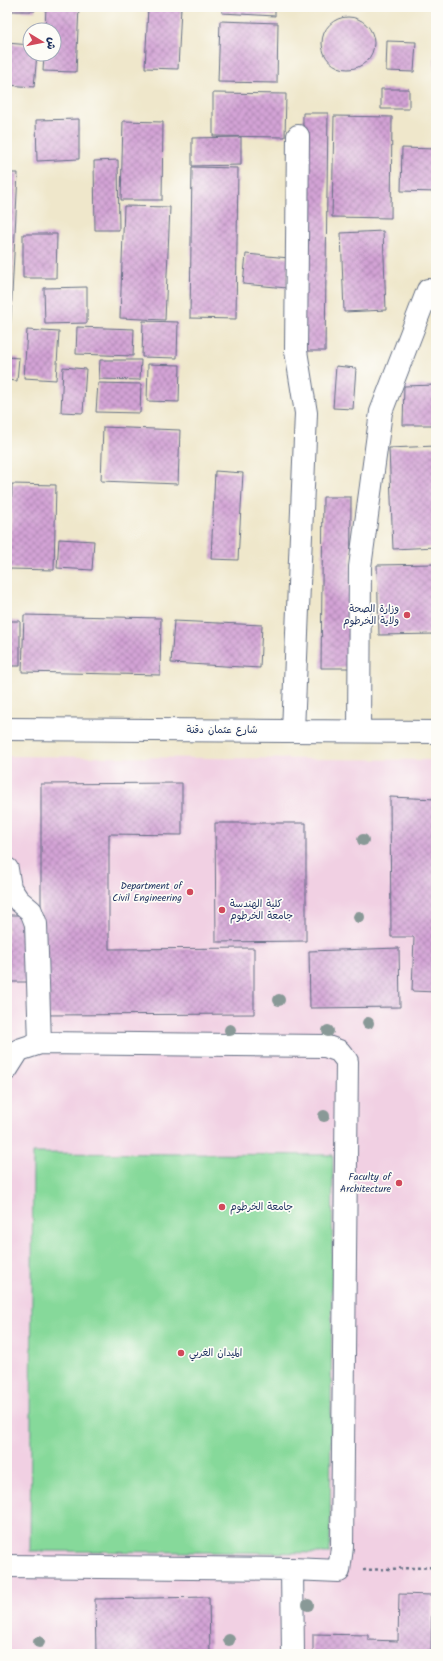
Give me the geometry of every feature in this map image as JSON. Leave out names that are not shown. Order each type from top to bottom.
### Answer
[{"type":"street","points":[[293,731],[306,413],[296,351],[298,136]]},
{"type":"street","points":[[358,731],[360,567],[380,412],[428,290]]},
{"type":"street","name":"شارع عثمان دقنة","points":[[7,729],[436,732]]},
{"type":"street","points":[[7,869],[10,888],[18,900],[31,911],[36,924],[40,1043]]},
{"type":"street","points":[[7,1069],[19,1050],[40,1043],[325,1046],[339,1051],[347,1061],[342,1547],[339,1571],[292,1569],[7,1566]]},
{"type":"street","points":[[292,1569],[293,1654]]},
{"type":"path","points":[[339,1571],[436,1567]]},
{"type":"shaded area","name":"جامعة الخرطوم","points":[[7,756],[436,760],[436,1654],[7,1654]]},
{"type":"green space","name":"الميدان الغربي","points":[[33,1153],[333,1155],[330,1553],[30,1551]]},
{"type":"building","points":[[7,7],[35,7],[35,11],[7,11]]},
{"type":"building","points":[[46,7],[79,7],[76,72],[43,71],[44,62],[62,62],[62,22],[45,22]]},
{"type":"building","points":[[148,7],[181,7],[178,69],[145,68]]},
{"type":"building","points":[[222,7],[275,7],[275,16],[222,13]]},
{"type":"building","points":[[348,17],[358,19],[366,25],[372,33],[374,43],[372,53],[366,61],[358,67],[348,69],[338,67],[330,61],[324,53],[322,43],[324,33],[330,25],[338,19]]},
{"type":"building","points":[[220,21],[278,23],[277,83],[218,82]]},
{"type":"building","points":[[387,41],[416,42],[414,72],[386,71]]},
{"type":"building","points":[[7,43],[22,44],[22,62],[36,62],[34,87],[7,85]]},
{"type":"building","points":[[435,52],[436,70],[434,70]]},
{"type":"building","points":[[381,89],[409,89],[409,109],[381,109]]},
{"type":"building","points":[[213,93],[286,94],[285,137],[213,136]]},
{"type":"building","points":[[303,113],[328,113],[325,351],[300,351]]},
{"type":"building","points":[[334,116],[392,117],[391,218],[332,217]]},
{"type":"building","points":[[79,119],[79,159],[37,161],[36,120]]},
{"type":"building","points":[[123,121],[163,122],[162,200],[121,200]]},
{"type":"building","points":[[241,137],[241,165],[192,166],[192,138]]},
{"type":"building","points":[[402,148],[436,149],[436,192],[401,191]]},
{"type":"building","points":[[118,160],[119,230],[95,230],[94,161]]},
{"type":"building","points":[[192,167],[238,168],[236,319],[190,318]]},
{"type":"building","points":[[7,173],[18,173],[10,335],[7,335]]},
{"type":"building","points":[[124,206],[170,207],[165,320],[120,318]]},
{"type":"building","points":[[383,231],[386,310],[344,312],[341,233]]},
{"type":"building","points":[[23,234],[57,234],[56,278],[23,278]]},
{"type":"building","points":[[246,254],[289,258],[287,288],[243,284]]},
{"type":"building","points":[[87,287],[87,323],[45,324],[44,288]]},
{"type":"building","points":[[143,321],[178,322],[177,358],[142,357]]},
{"type":"building","points":[[77,327],[134,329],[133,356],[76,354]]},
{"type":"building","points":[[27,330],[59,332],[56,380],[24,378]]},
{"type":"building","points":[[7,357],[19,358],[17,381],[7,380]]},
{"type":"building","points":[[100,360],[141,360],[140,380],[99,379]]},
{"type":"building","points":[[148,364],[180,365],[179,402],[147,401]]},
{"type":"building","points":[[336,366],[356,368],[353,409],[333,408]]},
{"type":"building","points":[[63,367],[86,369],[83,413],[61,412]]},
{"type":"building","points":[[98,383],[141,384],[140,413],[96,412]]},
{"type":"building","points":[[436,385],[436,425],[403,425],[404,386]]},
{"type":"building","points":[[103,427],[180,430],[178,484],[101,481]]},
{"type":"building","points":[[436,446],[436,547],[393,549],[389,448]]},
{"type":"building","points":[[215,471],[243,473],[238,560],[211,559]]},
{"type":"building","points":[[12,484],[56,485],[54,570],[9,569]]},
{"type":"building","points":[[323,497],[351,497],[350,668],[321,668]]},
{"type":"building","points":[[59,539],[94,541],[92,570],[57,568]]},
{"type":"building","name":"وزارة الصحة ولاية الخرطوم","points":[[436,564],[436,634],[379,635],[377,565]]},
{"type":"building","points":[[24,615],[161,618],[160,675],[22,672]]},
{"type":"building","points":[[7,621],[20,621],[20,666],[7,666]]},
{"type":"building","points":[[174,621],[262,625],[260,668],[171,663]]},
{"type":"building","points":[[182,783],[182,835],[109,834],[109,949],[254,948],[254,1014],[41,1015],[41,784]]},
{"type":"building","points":[[390,797],[436,799],[436,992],[412,991],[414,937],[391,937]]},
{"type":"building","points":[[215,823],[306,823],[306,941],[216,942]]},
{"type":"building","points":[[7,915],[28,915],[27,982],[7,982]]},
{"type":"building","points":[[399,948],[400,1007],[310,1008],[309,951]]},
{"type":"building","points":[[399,1594],[432,1595],[431,1654],[313,1654],[313,1634],[368,1635],[368,1640],[398,1641]]},
{"type":"building","points":[[209,1597],[210,1654],[96,1654],[95,1599]]},
{"type":"place","name":"وزارة الصحة ولاية الخرطوم","points":[[407,615]]},
{"type":"place","name":"Department of Civil Engineering","points":[[190,892]]},
{"type":"place","name":"كلية الهندسة جامعة الخرطوم","points":[[222,910]]},
{"type":"place","name":"Faculty of Architecture","points":[[399,1183]]},
{"type":"place","name":"جامعة الخرطوم","points":[[222,1207]]},
{"type":"place","name":"الميدان الغربي","points":[[181,1353]]}]
